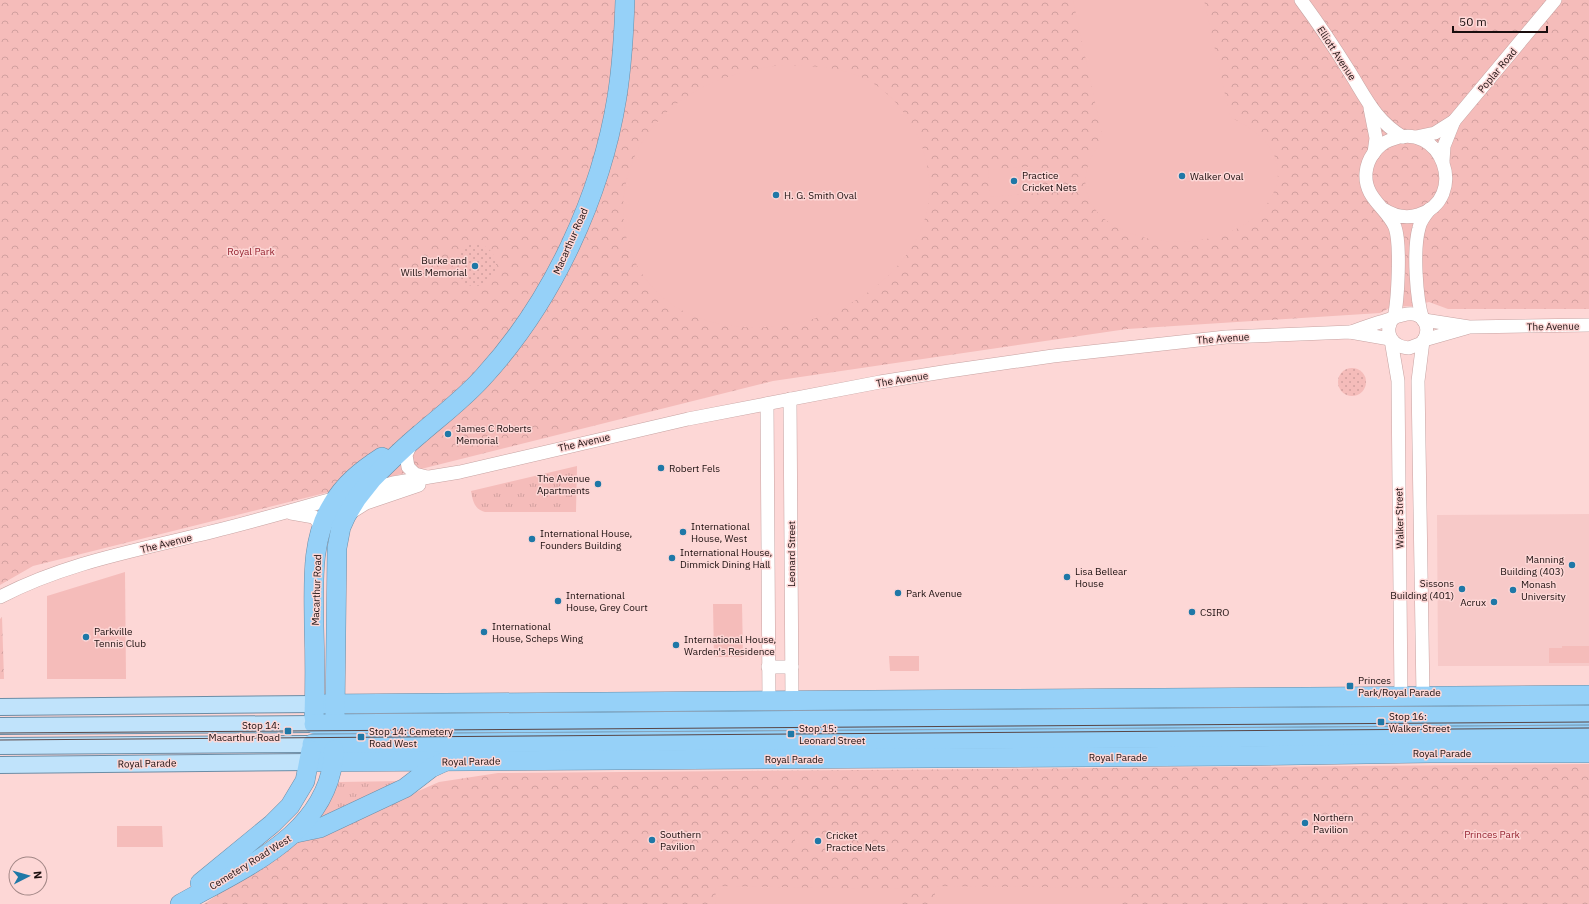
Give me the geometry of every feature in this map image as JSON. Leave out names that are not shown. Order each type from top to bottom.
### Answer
[{"type":"highway","name":"Macarthur Road","points":[[334,744],[336,558],[340,533],[346,516],[361,492],[416,438],[467,394],[502,355],[534,313],[558,271],[590,194],[610,128],[620,72],[625,0]]},
{"type":"highway","name":"Macarthur Road","points":[[310,753],[315,704],[314,568],[322,527],[336,498],[350,481],[364,469],[416,438]]},
{"type":"highway","points":[[336,498],[361,492]]},
{"type":"highway","points":[[322,527],[330,540],[336,558]]},
{"type":"highway","points":[[314,724],[1021,719],[1408,709],[1423,696],[1589,695]]},
{"type":"highway","points":[[1021,700],[1021,719]]},
{"type":"highway","points":[[315,704],[1021,700],[1589,714]]},
{"type":"highway","points":[[769,701],[781,721],[782,741]]},
{"type":"highway","points":[[781,721],[792,701]]},
{"type":"highway","points":[[504,703],[504,723]]},
{"type":"highway","points":[[1408,709],[1409,745]]},
{"type":"highway","name":"Royal Parade","points":[[310,753],[334,744],[634,742],[759,750],[808,750],[1022,758],[1236,756],[1589,735]]},
{"type":"highway","points":[[1236,756],[1237,737]]},
{"type":"highway","name":"Royal Parade","points":[[310,753],[333,762],[634,760],[759,750],[782,741],[808,750],[1022,739],[1237,737],[1589,753]]},
{"type":"highway","points":[[1022,739],[1022,758]]},
{"type":"highway","points":[[634,742],[634,760]]},
{"type":"highway","name":"Cemetery Road West","points":[[180,904],[263,856],[296,833],[320,801],[332,773],[334,744]]},
{"type":"highway","name":"Cemetery Road West","points":[[175,904],[285,812],[305,781],[310,753]]},
{"type":"highway","points":[[296,833],[320,828],[405,788],[431,768],[445,762]]},
{"type":"main road","points":[[0,707],[315,704]]},
{"type":"main road","points":[[166,706],[167,724]]},
{"type":"main road","points":[[0,726],[314,724]]},
{"type":"main road","name":"Royal Parade","points":[[0,746],[310,753]]},
{"type":"main road","name":"Royal Parade","points":[[0,765],[310,753]]},
{"type":"street","name":"Elliott Avenue","points":[[1301,0],[1340,57],[1370,108],[1386,126],[1408,137]]},
{"type":"street","name":"Poplar Road","points":[[1408,137],[1436,133],[1454,121],[1555,0]]},
{"type":"street","name":"Elliott Avenue","points":[[1370,108],[1376,138],[1374,152]]},
{"type":"street","name":"Poplar Road","points":[[1443,161],[1444,146],[1454,121]]},
{"type":"street","points":[[1408,137],[1430,144],[1443,161],[1446,171],[1445,185],[1440,199],[1430,209],[1419,225],[1417,237],[1418,300],[1426,328],[1423,341],[1416,347],[1407,348],[1396,344],[1391,339],[1388,328],[1393,318],[1398,295],[1397,241],[1395,228],[1383,210],[1372,198],[1367,183],[1367,167],[1374,152],[1387,142],[1408,137]]},
{"type":"street","points":[[1383,210],[1392,214],[1406,217],[1421,214],[1430,209]]},
{"type":"street","points":[[1393,318],[1410,313],[1423,320]]},
{"type":"street","name":"The Avenue","points":[[1350,332],[1393,318]]},
{"type":"street","name":"The Avenue","points":[[1423,320],[1469,327],[1589,326]]},
{"type":"street","name":"The Avenue","points":[[1423,341],[1469,327]]},
{"type":"street","name":"The Avenue","points":[[361,492],[427,477],[460,472],[688,419],[880,382],[1053,356],[1226,337],[1350,332],[1391,339]]},
{"type":"street","name":"Walker Street","points":[[1391,339],[1398,381],[1399,512],[1408,709]]},
{"type":"street","name":"Walker Street","points":[[1423,341],[1418,381],[1423,696]]},
{"type":"street","name":"Leonard Street","points":[[790,399],[792,701]]},
{"type":"street","points":[[767,404],[769,701]]},
{"type":"street","points":[[416,438],[406,455],[408,467],[415,474],[427,477]]},
{"type":"street","points":[[767,441],[790,440]]},
{"type":"street","name":"The Avenue","points":[[346,516],[366,503],[460,472]]},
{"type":"street","name":"The Avenue","points":[[0,597],[44,577],[85,563],[233,527],[336,498]]},
{"type":"street","points":[[1399,512],[1420,511]]},
{"type":"street","points":[[284,512],[311,516],[316,519],[322,527]]},
{"type":"street","points":[[768,667],[792,667]]},
{"type":"shaded area","name":"Monash University","points":[[1589,514],[1589,666],[1438,666],[1437,515]]},
{"type":"green space","name":"Royal Park","points":[[0,0],[1589,0],[1589,309],[1448,309],[1429,302],[1414,306],[1391,307],[1380,313],[1127,329],[773,381],[33,566],[0,585]]},
{"type":"green space","points":[[1073,0],[1204,0],[1230,117],[1239,121],[1263,139],[1274,155],[1277,165],[1278,175],[1274,192],[1268,203],[1256,216],[1227,233],[1194,241],[1160,240],[1128,232],[1103,217],[1088,196],[1087,170],[1103,139]]},
{"type":"green space","name":"H. G. Smith Oval","points":[[774,66],[811,66],[836,69],[860,76],[886,93],[900,107],[911,123],[920,140],[926,158],[929,177],[929,196],[926,215],[916,239],[902,260],[884,279],[864,295],[841,308],[816,318],[791,324],[766,327],[723,325],[692,316],[683,311],[659,294],[641,272],[629,247],[624,220],[624,193],[631,166],[643,141],[661,118],[673,107],[699,89],[713,83],[728,77]]},
{"type":"green space","name":"Practice Cricket Nets","points":[[1037,166],[1040,193],[990,197],[988,170]]},
{"type":"green space","points":[[471,244],[479,244],[487,247],[493,253],[496,265],[493,277],[487,283],[479,286],[471,286],[463,283],[457,277],[454,269],[454,261],[457,253],[463,247]]},
{"type":"green space","points":[[1352,368],[1362,372],[1366,382],[1362,392],[1352,396],[1342,392],[1338,382],[1342,372]]},
{"type":"green space","points":[[577,466],[576,512],[485,512],[478,509],[473,501],[471,491]]},
{"type":"green space","name":"Parkville Tennis Club","points":[[125,572],[126,679],[47,679],[47,596]]},
{"type":"green space","points":[[713,604],[742,604],[743,657],[714,657]]},
{"type":"green space","points":[[2,617],[4,679],[0,679],[0,619]]},
{"type":"green space","points":[[1562,646],[1589,646],[1589,663],[1549,663],[1549,648],[1562,648]]},
{"type":"green space","points":[[889,656],[919,656],[919,671],[890,671]]},
{"type":"green space","name":"Princes Park","points":[[1589,764],[1589,904],[204,904],[302,837],[325,832],[439,782],[498,773]]},
{"type":"green space","points":[[405,781],[315,823],[339,782]]},
{"type":"green space","points":[[117,826],[162,826],[163,847],[117,847]]},
{"type":"green space","name":"Cricket Practice Nets","points":[[842,834],[842,847],[795,847],[795,835]]},
{"type":"green space","points":[[716,886],[902,889],[902,904],[715,904]]},
{"type":"green space","points":[[935,886],[1121,888],[1121,904],[935,904]]},
{"type":"tram line","points":[[0,733],[1589,722]]},
{"type":"tram line","points":[[0,740],[1589,728]]},
{"type":"place","name":"Walker Oval","points":[[1182,176]]},
{"type":"place","name":"Practice Cricket Nets","points":[[1014,181]]},
{"type":"place","name":"H. G. Smith Oval","points":[[776,195]]},
{"type":"place","name":"Burke and Wills Memorial","points":[[475,266]]},
{"type":"place","name":"James C Roberts Memorial","points":[[448,434]]},
{"type":"place","name":"Robert Fels","points":[[661,468]]},
{"type":"place","name":"The Avenue Apartments","points":[[598,484]]},
{"type":"place","name":"International House, West","points":[[683,532]]},
{"type":"place","name":"International House, Founders Building","points":[[532,539]]},
{"type":"place","name":"International House, Dimmick Dining Hall","points":[[672,558]]},
{"type":"place","name":"Manning Building (403)","points":[[1572,565]]},
{"type":"place","name":"Lisa Bellear House","points":[[1067,577]]},
{"type":"place","name":"Sissons Building (401)","points":[[1462,589]]},
{"type":"place","name":"Monash University","points":[[1513,590]]},
{"type":"place","name":"Park Avenue","points":[[898,593]]},
{"type":"place","name":"International House, Grey Court","points":[[558,601]]},
{"type":"place","name":"Acrux","points":[[1494,602]]},
{"type":"place","name":"CSIRO","points":[[1192,612]]},
{"type":"place","name":"International House, Scheps Wing","points":[[484,632]]},
{"type":"place","name":"Parkville Tennis Club","points":[[86,637]]},
{"type":"place","name":"International House, Warden's Residence","points":[[676,645]]},
{"type":"place","name":"Princes Park/Royal Parade","points":[[1350,686]]},
{"type":"place","name":"Stop 16: Walker Street","points":[[1381,722]]},
{"type":"place","name":"Stop 14: Macarthur Road","points":[[288,731]]},
{"type":"place","name":"Stop 15: Leonard Street","points":[[791,734]]},
{"type":"place","name":"Stop 14: Cemetery Road West","points":[[361,737]]},
{"type":"place","name":"Northern Pavilion","points":[[1305,823]]},
{"type":"place","name":"Southern Pavilion","points":[[652,840]]},
{"type":"place","name":"Cricket Practice Nets","points":[[818,841]]}]
